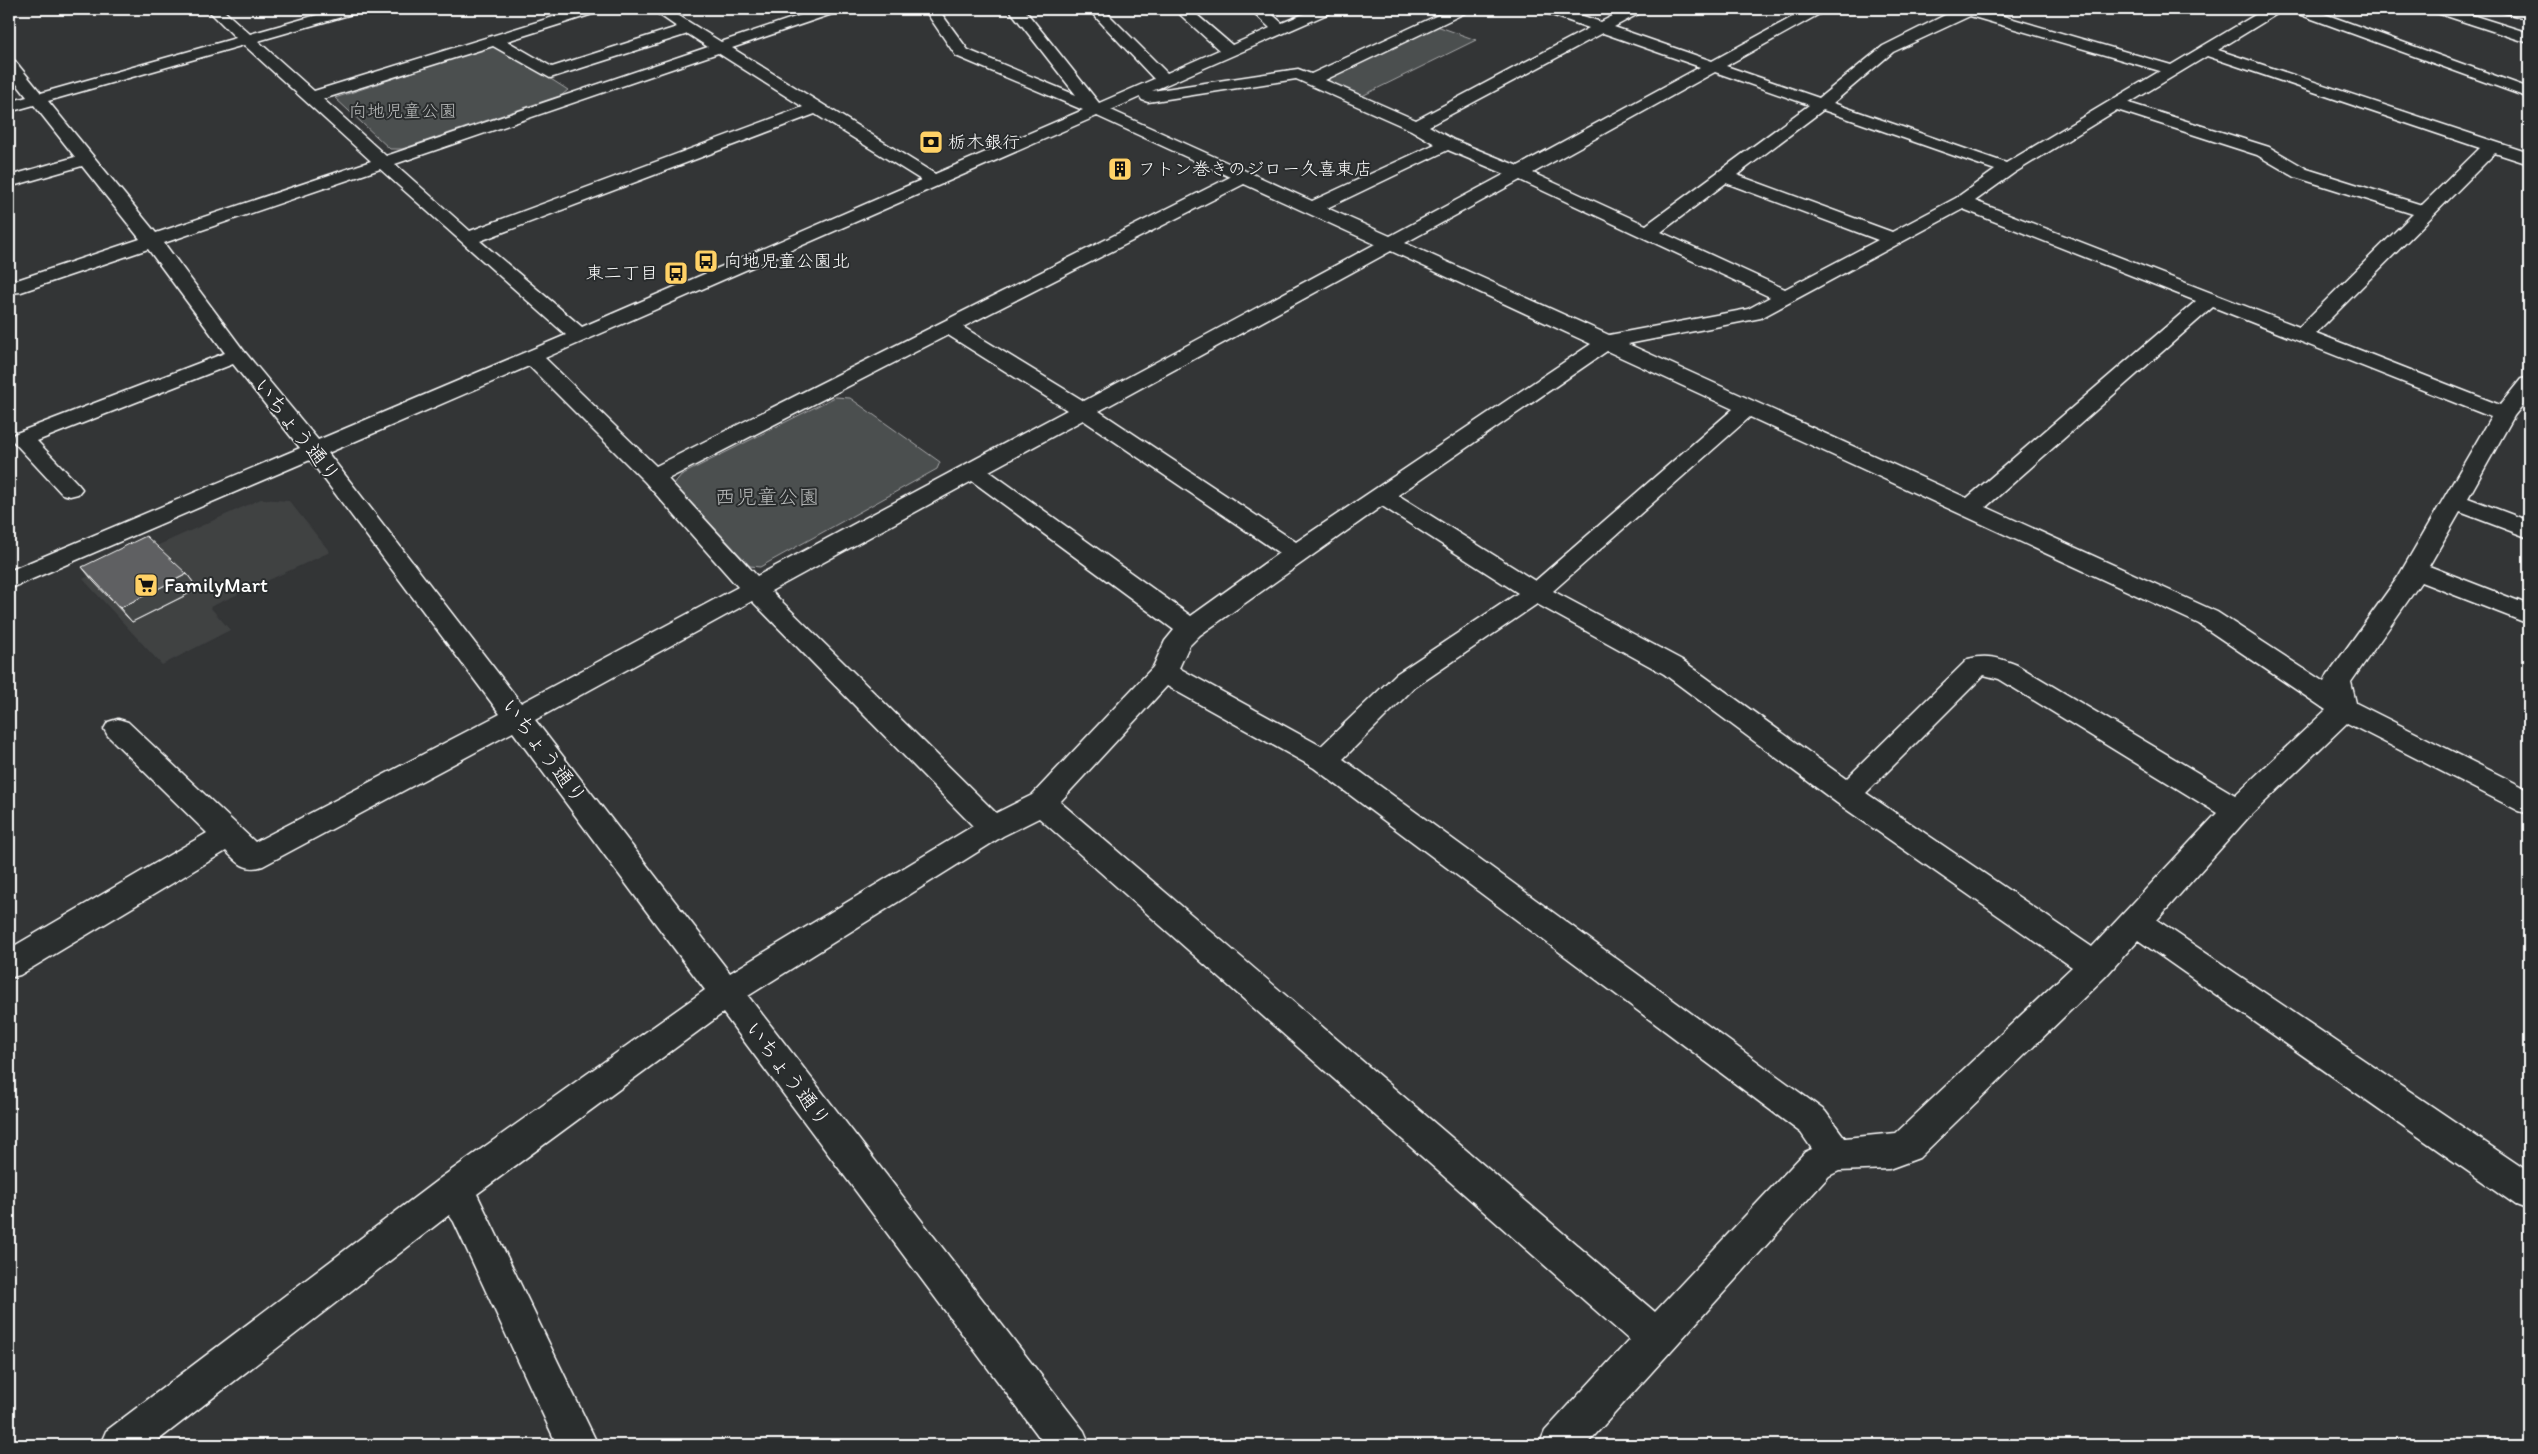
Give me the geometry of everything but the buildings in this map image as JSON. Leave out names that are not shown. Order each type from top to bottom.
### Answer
[{"type":"street","points":[[214,9],[310,98],[580,336]]},
{"type":"street","points":[[9,107],[354,9]]},
{"type":"street","points":[[310,98],[594,9]]},
{"type":"street","points":[[658,9],[717,48],[934,181]]},
{"type":"street","points":[[9,284],[14,288],[833,9]]},
{"type":"street","points":[[931,9],[962,53],[1103,106],[1311,208],[1971,507],[2208,618],[2344,709],[2529,803]]},
{"type":"street","points":[[1016,9],[1103,106]]},
{"type":"street","points":[[1095,9],[1164,80]]},
{"type":"street","points":[[1181,9],[1229,52]]},
{"type":"street","points":[[1257,9],[1280,29]]},
{"type":"street","points":[[9,581],[580,336],[1327,9]]},
{"type":"street","points":[[1311,80],[1462,9]]},
{"type":"street","points":[[1548,9],[2008,169]]},
{"type":"street","points":[[1416,126],[1637,9]]},
{"type":"street","points":[[118,729],[252,858],[518,717],[1390,244],[1818,9]]},
{"type":"street","points":[[1647,233],[1820,104],[1888,49],[1968,9],[2172,70]]},
{"type":"street","points":[[120,1445],[452,1191],[726,993],[993,828],[1042,803],[1164,672],[1178,641],[1191,629],[1296,553],[1607,342],[1754,314],[1962,202],[2008,169],[2275,9]]},
{"type":"street","points":[[2298,9],[2527,91]]},
{"type":"street","points":[[2439,9],[2529,38]]},
{"type":"street","points":[[2507,9],[2529,16]]},
{"type":"street","points":[[2508,31],[2529,21]]},
{"type":"street","points":[[494,40],[550,73],[688,29]]},
{"type":"street","points":[[2204,50],[2529,158]]},
{"type":"street","name":"いちょう通り","points":[[9,64],[152,241],[237,355],[313,449],[1070,1445]]},
{"type":"street","points":[[1103,106],[1298,74],[1416,126],[1448,144],[1519,173],[1786,297]]},
{"type":"street","points":[[2117,105],[2263,151],[2301,173],[2425,212]]},
{"type":"street","points":[[467,238],[815,108]]},
{"type":"street","points":[[1311,208],[1448,144]]},
{"type":"street","points":[[2302,335],[2492,146]]},
{"type":"street","points":[[9,182],[85,160]]},
{"type":"street","points":[[653,477],[1243,176]]},
{"type":"street","points":[[1724,176],[1894,239]]},
{"type":"street","points":[[1962,202],[2504,414]]},
{"type":"street","points":[[1971,507],[2210,299]]},
{"type":"street","points":[[947,326],[1083,410],[1296,553]]},
{"type":"street","points":[[70,489],[16,430],[237,355]]},
{"type":"street","points":[[531,356],[653,477],[754,589],[993,828]]},
{"type":"street","points":[[2344,709],[2337,681],[2415,570],[2504,414],[2529,385]]},
{"type":"street","points":[[1324,760],[1405,680],[1536,593],[1748,407]]},
{"type":"street","points":[[972,470],[1191,629]]},
{"type":"street","points":[[1381,495],[1536,593],[1673,667],[1847,795],[2095,966]]},
{"type":"street","points":[[2454,501],[2529,530]]},
{"type":"street","points":[[2415,570],[2529,615]]},
{"type":"street","points":[[1847,795],[1977,666],[1992,665],[2008,672],[2237,811]]},
{"type":"street","points":[[1164,672],[1324,760],[1813,1122],[1837,1155]]},
{"type":"street","points":[[1560,1445],[1817,1164],[1837,1155],[1889,1152],[1907,1146],[2095,966],[2237,811],[2344,709]]},
{"type":"street","points":[[1042,803],[1656,1338]]},
{"type":"street","points":[[9,965],[229,835]]},
{"type":"street","points":[[2136,922],[2529,1193]]},
{"type":"street","points":[[452,1191],[466,1210],[578,1445]]},
{"type":"shaded area","points":[[261,499],[289,501],[330,552],[210,607],[230,630],[162,665],[83,579]]},
{"type":"green space","points":[[1437,26],[1476,40],[1360,97],[1325,81],[1330,76]]},
{"type":"green space","name":"向地児童公園","points":[[488,47],[501,47],[568,90],[562,95],[402,149],[390,149],[335,98]]},
{"type":"green space","name":"西児童公園","points":[[835,397],[850,398],[940,462],[937,469],[760,567],[750,566],[674,484],[681,475]]},
{"type":"place","name":"栃木銀行","points":[[931,142]]},
{"type":"place","name":"フトン巻きのジロー久喜東店","points":[[1120,169]]},
{"type":"place","name":"向地児童公園北","points":[[706,261]]},
{"type":"place","name":"東二丁目","points":[[676,273]]},
{"type":"place","name":"FamilyMart","points":[[146,585]]}]
